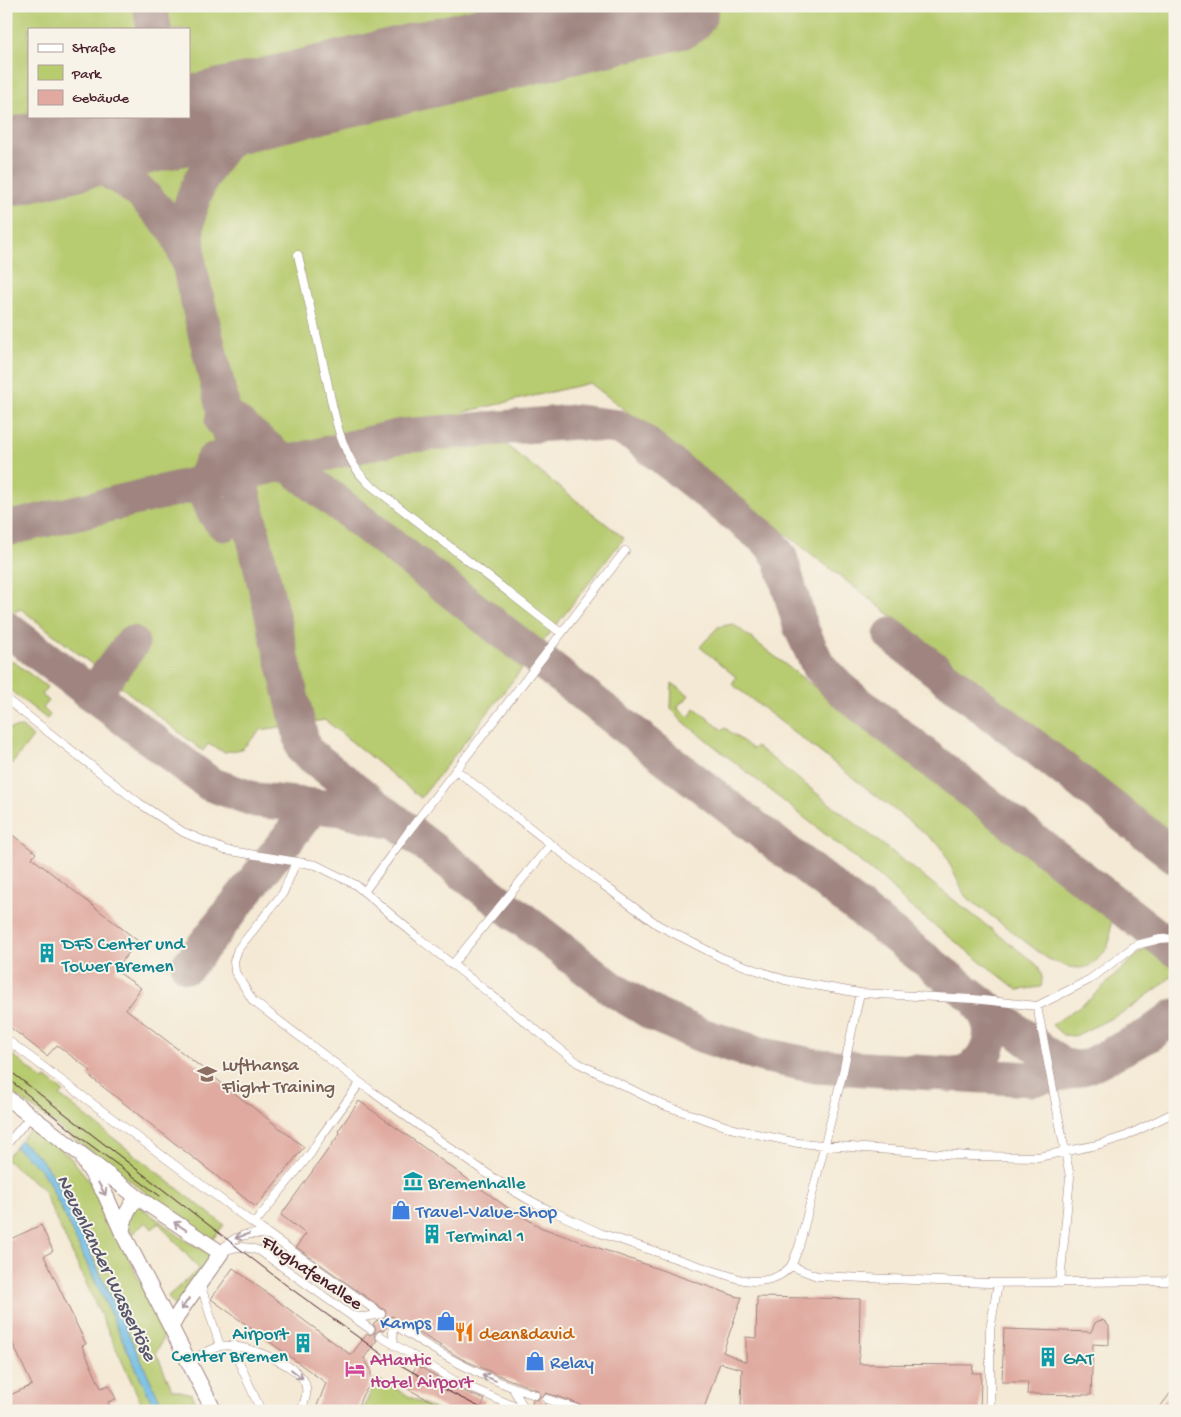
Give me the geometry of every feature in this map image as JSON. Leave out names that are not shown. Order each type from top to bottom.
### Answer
[{"type":"street","points":[[6,1097],[137,1197],[221,1253],[171,1327]]},
{"type":"street","points":[[75,1150],[105,1194],[122,1232],[214,1411]]},
{"type":"street","points":[[122,1232],[127,1209],[137,1197]]},
{"type":"lane","points":[[298,255],[339,431],[352,464],[368,483],[561,633]]},
{"type":"lane","points":[[364,892],[625,551]]},
{"type":"lane","points":[[6,699],[139,803],[183,832],[224,850],[316,865],[356,885],[452,965],[578,1063],[663,1105],[734,1130],[798,1143],[970,1156],[1038,1157],[1064,1153],[1126,1136],[1175,1112]]},
{"type":"lane","points":[[456,770],[658,925],[722,958],[785,980],[860,993],[973,998],[1037,1006],[1089,980],[1136,945],[1160,939],[1175,938]]},
{"type":"lane","points":[[452,965],[551,844]]},
{"type":"lane","points":[[296,862],[283,893],[238,950],[234,961],[235,972],[252,1001],[360,1083],[498,1180],[530,1200],[600,1233],[741,1279],[755,1282],[774,1279],[791,1266],[798,1247],[824,1145],[860,993]]},
{"type":"lane","points":[[1037,1006],[1070,1177],[1060,1283]]},
{"type":"lane","points":[[6,1039],[269,1235]]},
{"type":"lane","points":[[254,1224],[311,1153],[360,1083]]},
{"type":"lane","points":[[6,1145],[31,1116]]},
{"type":"lane","name":"Flughafenallee","points":[[221,1253],[230,1241],[239,1236],[258,1233],[269,1235],[381,1314],[364,1317],[351,1316]]},
{"type":"lane","name":"Flughafenallee","points":[[221,1253],[236,1246],[260,1251],[370,1329]]},
{"type":"lane","points":[[791,1266],[817,1276],[998,1283],[1166,1282],[1175,1277]]},
{"type":"lane","points":[[200,1283],[220,1346]]},
{"type":"lane","points":[[990,1411],[990,1330],[998,1283]]},
{"type":"lane","points":[[394,1345],[391,1322],[438,1353],[471,1371],[535,1395]]},
{"type":"lane","points":[[380,1336],[455,1380],[525,1411]]},
{"type":"lane","points":[[234,1345],[235,1353],[261,1411]]},
{"type":"lane","points":[[189,1361],[220,1346],[234,1345],[267,1356],[298,1373],[303,1379],[306,1387],[305,1400],[301,1411]]},
{"type":"lane","points":[[512,1387],[525,1411]]},
{"type":"lane","points":[[547,1399],[583,1411]]},
{"type":"lane","points":[[554,1411],[567,1405]]},
{"type":"green space","points":[[6,6],[1175,6],[1175,835],[590,383],[464,412],[624,538],[421,798],[325,720],[261,730],[242,749],[224,752],[208,744],[203,751],[21,609],[6,615]]},
{"type":"green space","points":[[733,624],[1108,915],[1111,922],[1110,940],[1106,950],[1094,963],[1087,967],[1068,967],[1048,959],[965,896],[941,846],[732,684],[736,677],[700,647],[718,627]]},
{"type":"green space","points":[[6,659],[14,662],[47,687],[42,695],[49,701],[43,708],[50,715],[47,719],[6,687]]},
{"type":"green space","points":[[672,683],[689,695],[677,708],[689,717],[695,708],[722,730],[725,728],[753,749],[756,746],[1036,964],[1042,975],[1041,987],[1018,990],[908,905],[883,880],[680,719],[671,708]]},
{"type":"green space","points":[[22,727],[33,737],[12,764],[6,760],[6,729]]},
{"type":"green space","points":[[1149,948],[1175,967],[1175,973],[1163,984],[1124,1012],[1075,1036],[1063,1035],[1052,1025],[1090,999],[1140,952]]},
{"type":"green space","points":[[6,1050],[43,1080],[46,1078],[64,1092],[60,1096],[224,1225],[211,1241],[6,1088]]},
{"type":"green space","points":[[36,1128],[71,1158],[87,1178],[102,1202],[165,1334],[156,1353],[172,1389],[192,1394],[200,1411],[145,1411],[42,1188],[6,1160],[30,1129]]},
{"type":"green space","points":[[137,1204],[186,1241],[211,1254],[207,1264],[174,1306],[168,1296],[199,1269],[159,1223],[152,1229],[146,1222],[132,1234],[126,1224]]},
{"type":"green space","points":[[376,1378],[412,1398],[438,1411],[363,1411]]},
{"type":"water","points":[[20,1140],[40,1158],[56,1180],[165,1411],[156,1411],[48,1181],[40,1169],[15,1147]]},
{"type":"building","points":[[6,830],[36,853],[32,858],[138,941],[115,970],[141,988],[126,1009],[304,1147],[256,1207],[88,1075],[91,1071],[57,1045],[47,1056],[6,1024]]},
{"type":"building","name":"Terminal 1","points":[[359,1101],[508,1208],[542,1228],[742,1297],[723,1352],[746,1362],[746,1337],[756,1338],[757,1297],[860,1299],[859,1364],[973,1365],[972,1373],[981,1373],[980,1411],[741,1411],[742,1369],[720,1363],[703,1411],[596,1411],[546,1393],[542,1398],[545,1404],[542,1411],[532,1411],[533,1400],[538,1400],[540,1396],[537,1390],[462,1359],[392,1316],[385,1319],[387,1327],[383,1331],[380,1330],[375,1333],[374,1336],[377,1340],[364,1358],[371,1370],[371,1378],[356,1411],[315,1411],[326,1383],[211,1299],[233,1268],[351,1355],[367,1334],[374,1333],[376,1329],[373,1324],[385,1318],[386,1311],[296,1247],[306,1234],[281,1215],[340,1133],[338,1131]]},
{"type":"building","points":[[41,1225],[53,1251],[44,1256],[86,1344],[82,1346],[101,1388],[109,1385],[116,1399],[108,1402],[112,1411],[65,1411],[63,1407],[54,1411],[6,1411],[6,1397],[32,1385],[6,1329],[6,1241]]},
{"type":"building","name":"GAT","points":[[1103,1320],[1109,1326],[1109,1345],[1093,1344],[1091,1395],[1027,1394],[1028,1382],[1002,1382],[1004,1329],[1091,1332],[1095,1323]]},
{"type":"building","points":[[417,1365],[452,1386],[485,1400],[479,1411],[450,1411],[404,1387]]},
{"type":"building","points":[[1175,1387],[1175,1411],[1157,1411]]},
{"type":"taxiway","points":[[150,6],[154,28]]},
{"type":"taxiway","points":[[333,86],[269,108],[247,123],[234,135],[221,149],[201,180],[189,213],[187,230],[189,265],[304,750],[614,990],[657,1016],[701,1035],[763,1055],[816,1066],[1032,1079],[1062,1074],[1085,1067]]},
{"type":"taxiway","points":[[172,118],[173,124]]},
{"type":"taxiway","points":[[6,163],[52,158],[103,168],[124,180],[141,193],[176,230],[187,259]]},
{"type":"taxiway","points":[[222,421],[224,413],[286,463],[401,436],[575,422],[617,427],[636,436],[768,541],[780,557],[801,628],[818,665],[844,692],[1175,950]]},
{"type":"taxiway","points":[[213,460],[205,478],[206,494],[212,510],[224,524]]},
{"type":"taxiway","points":[[6,529],[286,463],[1061,1065],[1076,1068],[1086,1067],[1149,1035],[1175,1016]]},
{"type":"taxiway","points":[[6,628],[210,784],[256,800],[343,809],[385,820]]},
{"type":"taxiway","points":[[891,635],[1175,856]]},
{"type":"taxiway","points":[[93,694],[132,643]]},
{"type":"taxiway","points":[[188,966],[313,806]]},
{"type":"taxiway","points":[[952,1075],[965,1072],[974,1067],[984,1056],[987,1049],[990,1027],[978,1002]]},
{"type":"runway","points":[[6,163],[675,6]]},
{"type":"tram line","points":[[6,1068],[290,1288],[383,1355],[487,1411]]},
{"type":"tram line","points":[[6,1077],[81,1138],[160,1196]]},
{"type":"place","name":"DFS Center und Tower Bremen","points":[[47,953]]},
{"type":"place","name":"Lufthansa Flight Training","points":[[207,1074]]},
{"type":"place","name":"Bremenhalle","points":[[413,1181]]},
{"type":"place","name":"Travel-Value-Shop","points":[[401,1210]]},
{"type":"place","name":"Terminal 1","points":[[432,1234]]},
{"type":"place","name":"Kamps","points":[[446,1321]]},
{"type":"place","name":"dean&david","points":[[464,1332]]},
{"type":"place","name":"Airport Center Bremen","points":[[303,1343]]},
{"type":"place","name":"GAT","points":[[1048,1357]]},
{"type":"place","name":"Relay","points":[[535,1361]]},
{"type":"place","name":"Atlantic Hotel Airport","points":[[355,1369]]},
{"type":"water label","name":"Neuenlander Wasserlöse","points":[[108,1267]]}]
